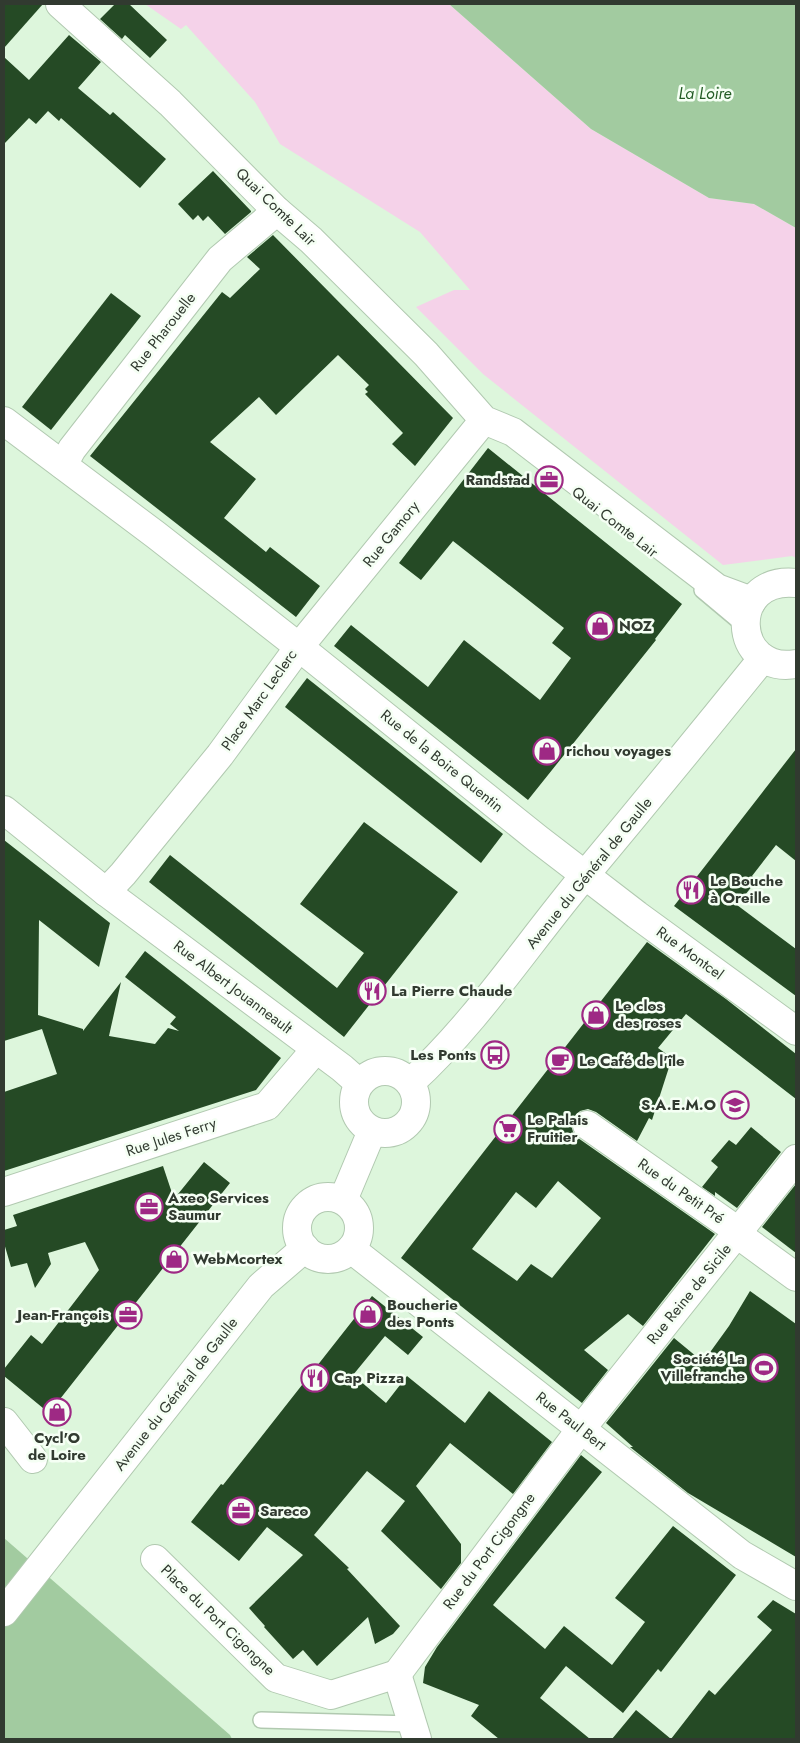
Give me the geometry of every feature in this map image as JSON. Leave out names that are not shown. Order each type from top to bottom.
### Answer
[{"type":"street","name":"Quai Comte Lair","points":[[60,4],[170,103],[277,211],[311,240],[426,354],[484,420],[513,432],[717,588],[748,614]]},
{"type":"street","name":"Rue Pharouelle","points":[[63,465],[72,449],[220,259],[277,211]]},
{"type":"street","name":"Rue Gamory","points":[[299,647],[484,420]]},
{"type":"street","name":"Place Marc Leclerc","points":[[4,421],[156,535],[299,647],[220,755],[123,874],[106,892]]},
{"type":"street","points":[[796,584],[785,582],[772,585],[760,591],[748,614],[748,638],[754,649],[763,658],[774,664],[787,666],[796,664]]},
{"type":"street","name":"Rue de la Boire Quentin","points":[[299,647],[585,875]]},
{"type":"street","name":"Avenue du Général de Gaulle","points":[[410,1083],[460,1033],[585,875],[763,658]]},
{"type":"street","points":[[4,810],[106,892]]},
{"type":"street","name":"Rue Montcel","points":[[585,875],[796,1031]]},
{"type":"street","name":"Rue Albert Jouanneault","points":[[106,892],[360,1083]]},
{"type":"street","name":"Rue Jules Ferry","points":[[4,1192],[267,1106],[316,1049]]},
{"type":"street","points":[[385,1070],[403,1076],[410,1083],[416,1094],[416,1106],[413,1117],[406,1126],[395,1132],[383,1134],[372,1131],[362,1125],[356,1115],[353,1104],[354,1093],[366,1076],[385,1070]]},
{"type":"street","name":"Rue du Petit Pré","points":[[587,1125],[796,1277]]},
{"type":"street","points":[[343,1200],[372,1131]]},
{"type":"street","name":"Rue Reine de Sicile","points":[[581,1429],[796,1160]]},
{"type":"street","points":[[322,1197],[333,1197],[343,1200],[351,1206],[359,1223],[359,1233],[351,1249],[340,1256],[328,1259],[315,1256],[305,1248],[299,1239],[297,1228],[304,1208],[312,1201],[322,1197]]},
{"type":"street","name":"Avenue du Général de Gaulle","points":[[4,1612],[261,1286],[305,1248]]},
{"type":"street","name":"Rue Paul Bert","points":[[351,1249],[742,1555],[796,1586]]},
{"type":"street","points":[[4,1422],[34,1459]]},
{"type":"street","name":"Rue du Port Cigongne","points":[[397,1674],[581,1429]]},
{"type":"street","name":"Place du Port Cigongne","points":[[155,1559],[276,1678],[331,1695],[397,1674]]},
{"type":"street","points":[[397,1674],[414,1732]]},
{"type":"lane","points":[[261,1720],[414,1732]]},
{"type":"shaded area","points":[[145,4],[449,4],[591,129],[709,198],[754,204],[796,228],[796,558],[792,556],[723,565],[483,374],[416,307],[454,290],[470,290],[420,232],[280,144],[255,102],[186,25],[181,29]]},
{"type":"water","name":"La Loire","points":[[449,4],[796,4],[796,228],[754,204],[709,198],[591,129]]},
{"type":"water","points":[[4,1538],[230,1735],[232,1739],[4,1739]]},
{"type":"building","points":[[4,4],[43,4],[4,48]]},
{"type":"building","points":[[115,4],[129,4],[167,40],[150,58],[125,35],[122,39],[100,19]]},
{"type":"building","points":[[69,35],[101,62],[78,88],[110,115],[113,112],[166,159],[140,188],[61,118],[59,121],[48,111],[36,124],[29,118],[4,144],[4,57],[29,80]]},
{"type":"building","points":[[213,171],[251,211],[225,234],[208,216],[203,221],[198,215],[193,220],[178,204]]},
{"type":"building","points":[[273,235],[453,418],[415,466],[392,444],[403,433],[365,394],[368,392],[365,389],[369,385],[338,355],[276,415],[259,397],[210,442],[256,479],[224,518],[266,552],[270,547],[320,586],[296,617],[90,456],[222,292],[230,298],[260,269],[247,257]]},
{"type":"building","points":[[111,293],[141,316],[51,430],[22,407]]},
{"type":"building","points":[[488,448],[682,604],[656,640],[528,800],[334,646],[351,625],[428,687],[464,640],[540,700],[571,658],[552,643],[564,628],[453,541],[421,580],[399,563]]},
{"type":"building","points":[[307,678],[503,834],[481,863],[285,707]]},
{"type":"building","points":[[796,749],[796,861],[776,845],[752,876],[757,880],[737,905],[796,949],[796,996],[674,906]]},
{"type":"building","points":[[364,822],[458,892],[344,1037],[149,882],[170,855],[337,988],[364,953],[300,904]]},
{"type":"building","points":[[4,840],[110,923],[99,967],[39,920],[38,1015],[83,1029],[83,1031],[121,982],[109,1036],[155,1044],[168,1028],[179,1031],[170,1024],[176,1017],[125,977],[145,951],[281,1058],[256,1090],[4,1171],[4,1092],[57,1074],[42,1029],[4,1041]]},
{"type":"building","points":[[647,942],[726,999],[796,1054],[796,1099],[686,1014],[658,1048],[672,1058],[652,1120],[649,1118],[637,1141],[596,1112],[588,1109],[580,1111],[575,1116],[571,1124],[573,1132],[578,1138],[715,1234],[643,1326],[628,1314],[584,1350],[608,1370],[582,1403],[401,1258]],"holes":[[[558,1181],[601,1218],[552,1278],[531,1264],[517,1281],[472,1249],[516,1192],[536,1208]]]},
{"type":"building","points":[[751,1127],[781,1152],[737,1208],[715,1192],[715,1196],[702,1187],[718,1167],[711,1161],[729,1140],[736,1145]]},
{"type":"building","points":[[204,1162],[230,1183],[49,1413],[4,1376],[4,1369],[31,1335],[42,1344],[99,1270],[85,1242],[48,1253],[51,1264],[35,1288],[27,1263],[11,1267],[4,1243],[4,1230],[17,1226],[13,1215],[163,1166],[174,1199]]},
{"type":"building","points":[[796,1184],[796,1253],[762,1227]]},
{"type":"building","points":[[750,1291],[796,1324],[796,1557],[688,1493],[630,1447],[633,1447],[606,1423],[674,1338],[703,1362],[729,1326]]},
{"type":"building","points":[[372,1296],[423,1337],[408,1355],[385,1336],[353,1375],[386,1403],[407,1376],[465,1423],[489,1391],[552,1442],[513,1494],[450,1443],[416,1486],[461,1544],[461,1563],[441,1589],[381,1531],[405,1501],[367,1471],[314,1535],[349,1568],[347,1569],[400,1626],[393,1634],[375,1644],[368,1617],[317,1666],[303,1650],[293,1659],[249,1608],[303,1555],[267,1527],[239,1561],[191,1522],[221,1484],[223,1485]]},
{"type":"building","points":[[581,1455],[602,1472],[493,1605],[545,1649],[564,1626],[612,1665],[645,1622],[615,1598],[673,1526],[736,1575],[661,1672],[658,1669],[623,1713],[566,1666],[540,1698],[590,1739],[499,1739],[471,1716],[479,1705],[423,1683],[425,1667],[437,1647]]},
{"type":"building","points":[[773,1600],[796,1614],[796,1739],[671,1739],[709,1690],[715,1695],[772,1630],[757,1617]]},
{"type":"building","points":[[636,1710],[671,1739],[612,1739]]},
{"type":"place","name":"Randstad","points":[[549,480]]},
{"type":"place","name":"NOZ","points":[[600,626]]},
{"type":"place","name":"richou voyages","points":[[547,751]]},
{"type":"place","name":"Le Bouche à Oreille","points":[[691,890]]},
{"type":"place","name":"La Pierre Chaude","points":[[372,991]]},
{"type":"place","name":"Le clos des roses","points":[[596,1015]]},
{"type":"place","name":"Les Ponts","points":[[495,1055]]},
{"type":"place","name":"Le Café de l'île","points":[[560,1061]]},
{"type":"place","name":"S.A.E.M.O","points":[[735,1105]]},
{"type":"place","name":"Le Palais Fruitier","points":[[508,1129]]},
{"type":"place","name":"Axeo Services Saumur","points":[[149,1207]]},
{"type":"place","name":"WebMcortex","points":[[174,1259]]},
{"type":"place","name":"Boucherie des Ponts","points":[[368,1314]]},
{"type":"place","name":"Jean-François","points":[[128,1315]]},
{"type":"place","name":"Société La Villefranche","points":[[764,1368]]},
{"type":"place","name":"Cap Pizza","points":[[315,1378]]},
{"type":"place","name":"Cycl'O de Loire","points":[[57,1412]]},
{"type":"place","name":"Sareco","points":[[241,1511]]}]
